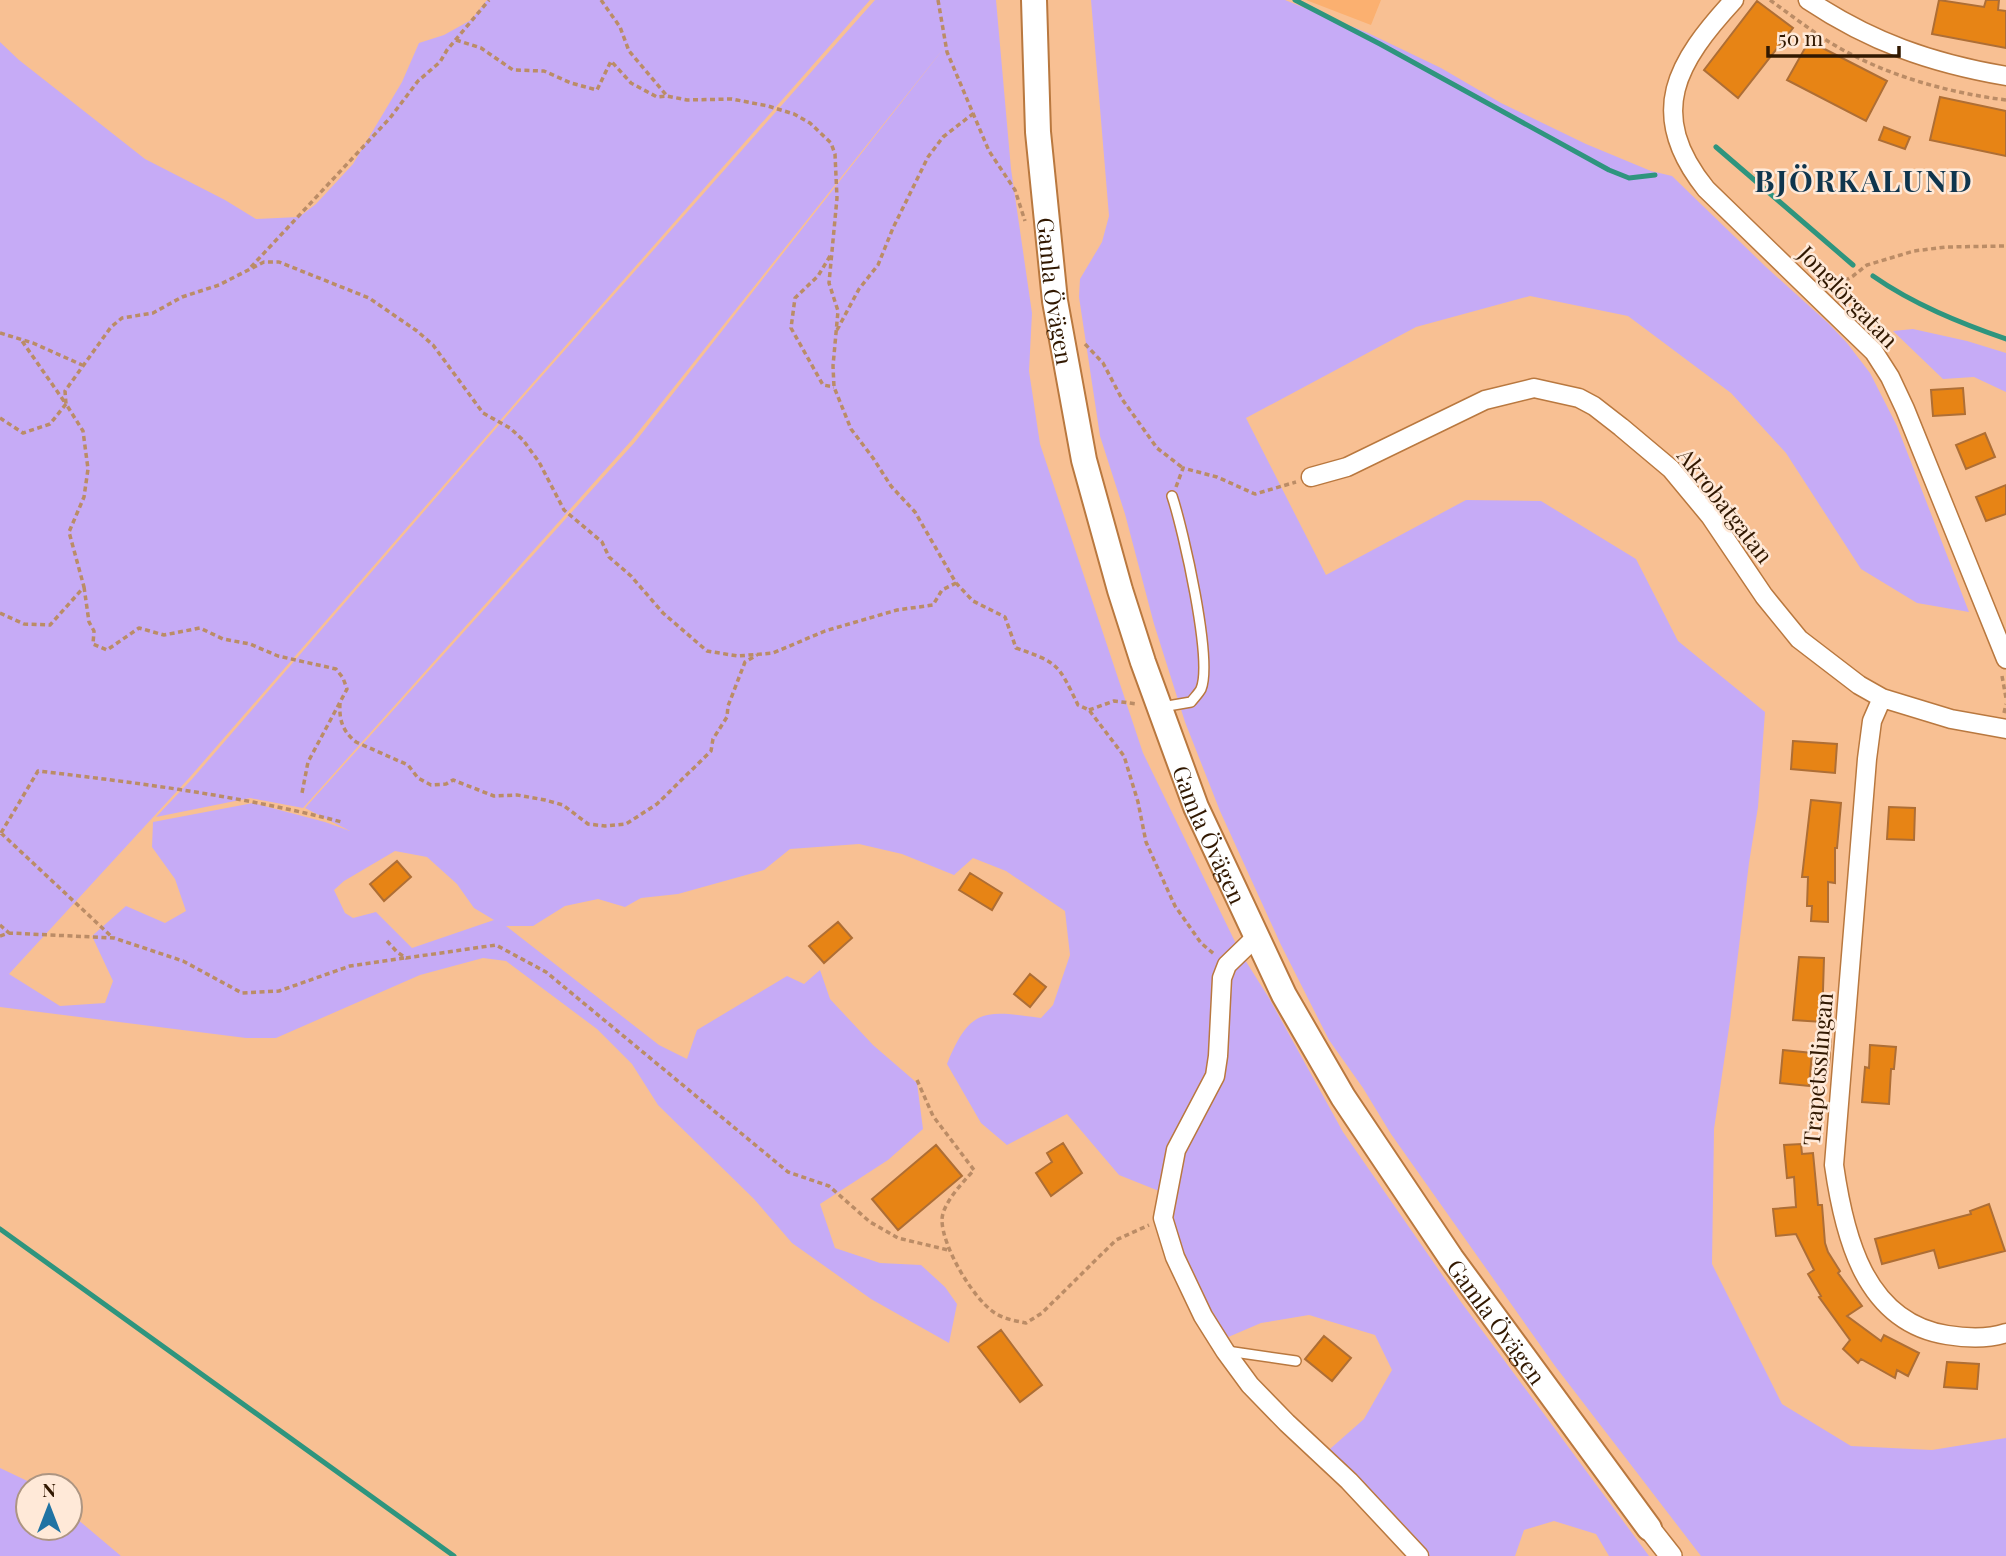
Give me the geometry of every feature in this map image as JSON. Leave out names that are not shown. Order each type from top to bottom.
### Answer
[{"type":"main road","name":"Gamla Övägen","points":[[1034,0],[1038,132],[1055,301],[1084,460],[1120,590],[1196,807],[1284,995],[1351,1109],[1451,1258],[1650,1528]]},
{"type":"street","name":"Jonglörgatan","points":[[1734,0],[1694,47],[1678,75],[1673,114],[1679,141],[1694,173],[1706,189],[1874,352],[1890,377],[1905,409],[2004,667]]},
{"type":"street","points":[[1808,0],[1872,38],[1962,69],[2006,76]]},
{"type":"street","name":"Akrobatgatan","points":[[1311,477],[1347,467],[1485,400],[1534,388],[1578,398],[1621,426],[1671,469],[1710,516],[1764,596],[1799,639],[1859,685],[1882,698],[1951,719],[2006,729]]},
{"type":"street","name":"Trapetsslingan","points":[[1882,698],[1872,722],[1869,746],[1843,1045],[1834,1165],[1842,1216],[1856,1255],[1879,1298],[1903,1318],[1932,1332],[1960,1337],[1996,1336],[2006,1333]]},
{"type":"street","points":[[1257,936],[1227,965],[1222,978],[1215,1076],[1176,1150],[1163,1218],[1175,1257],[1203,1316],[1250,1385],[1349,1481],[1419,1556]]},
{"type":"street","name":"Gamla Övägen","points":[[1650,1528],[1671,1556]]},
{"type":"lane","points":[[1160,707],[1191,702],[1202,688],[1202,642],[1198,605],[1172,496]]},
{"type":"lane","points":[[1225,1351],[1296,1361]]},
{"type":"path","points":[[247,271],[271,249],[390,118],[418,81],[440,62],[489,0]]},
{"type":"path","points":[[601,0],[620,27],[629,51],[667,96]]},
{"type":"path","points":[[938,0],[947,52],[989,151],[1015,190],[1028,228]]},
{"type":"path","points":[[456,40],[481,48],[513,70],[544,71],[571,83],[597,89],[611,61],[631,83],[657,97],[687,100],[732,99],[768,106],[802,119],[831,143],[835,154],[837,198],[829,283],[838,311],[834,387],[851,429],[891,486],[915,512],[956,583],[973,601],[1005,617],[1016,648],[1049,659],[1062,672],[1079,705],[1089,709],[1124,756],[1138,802],[1146,842],[1175,906],[1201,943],[1227,965]]},
{"type":"path","points":[[835,333],[859,289],[878,265],[928,157],[943,137],[974,113]]},
{"type":"path","points":[[1820,298],[1867,265],[1883,260],[1926,249],[2006,246]]},
{"type":"path","points":[[832,253],[818,276],[795,298],[791,328],[822,385],[834,387]]},
{"type":"path","points":[[0,418],[23,433],[50,424],[66,404],[65,391],[111,327],[122,317],[153,313],[182,297],[219,285],[264,262],[279,262],[369,298],[433,345],[483,413],[510,428],[523,440],[539,462],[564,510],[602,542],[609,557],[631,576],[663,613],[707,651],[738,656],[773,653],[809,636],[897,610],[933,605],[942,590],[956,583]]},
{"type":"path","points":[[0,333],[33,343],[82,366]]},
{"type":"path","points":[[22,341],[83,431],[88,469],[85,497],[69,531],[84,587],[89,622],[94,631],[93,643],[107,650],[139,628],[164,635],[200,628],[223,639],[250,643],[278,656],[337,669],[344,678],[347,690],[308,762],[302,793]]},
{"type":"path","points":[[1085,344],[1103,363],[1122,399],[1157,448],[1183,468],[1217,477],[1255,494],[1311,477]]},
{"type":"path","points":[[1172,496],[1183,468]]},
{"type":"path","points":[[0,613],[24,624],[50,625],[84,587]]},
{"type":"path","points":[[340,703],[339,720],[348,737],[408,765],[418,778],[431,785],[460,781],[494,796],[517,795],[563,805],[588,824],[626,824],[657,804],[711,751],[713,739],[727,716],[727,706],[745,662],[759,654]]},
{"type":"path","points":[[2004,667],[2006,698]]},
{"type":"path","points":[[1089,709],[1114,701],[1160,707]]},
{"type":"path","points":[[114,938],[1,833],[38,771],[177,788],[293,809],[341,822]]},
{"type":"path","points":[[0,925],[9,933]]},
{"type":"path","points":[[0,936],[9,933],[114,938],[183,961],[242,993],[279,991],[349,966],[496,945],[546,972],[788,1172],[829,1186],[870,1222],[898,1238],[948,1250]]},
{"type":"path","points":[[387,941],[406,958]]},
{"type":"path","points":[[917,1080],[933,1116],[974,1170],[954,1193],[941,1218],[948,1250],[969,1284],[994,1313],[1026,1323],[1042,1313],[1116,1240],[1163,1218]]},
{"type":"shaded area","points":[[487,0],[870,0],[190,777],[9,974],[60,1006],[105,1003],[113,981],[92,936],[126,906],[165,923],[186,911],[175,879],[152,847],[153,822],[253,803],[350,831],[305,808],[635,442],[948,43],[631,441],[303,808],[250,798],[156,817],[875,0],[996,0],[1011,169],[1032,313],[1029,371],[1040,444],[1143,753],[1240,952],[1269,998],[1343,1132],[1461,1302],[1649,1556],[1609,1556],[1596,1534],[1554,1521],[1524,1530],[1515,1556],[1419,1556],[1322,1456],[1364,1419],[1392,1370],[1375,1335],[1309,1315],[1261,1323],[1219,1341],[1175,1257],[1169,1195],[1119,1175],[1067,1114],[1007,1145],[981,1123],[947,1064],[955,1045],[972,1022],[982,1017],[1006,1014],[1041,1018],[1053,1005],[1070,955],[1065,911],[1006,871],[973,858],[954,875],[902,854],[859,844],[790,849],[764,870],[678,894],[641,898],[625,907],[598,899],[565,906],[533,926],[506,926],[659,1045],[687,1059],[697,1030],[787,976],[804,984],[820,970],[830,999],[873,1045],[917,1083],[923,1129],[888,1160],[820,1204],[835,1248],[880,1263],[921,1265],[945,1287],[957,1304],[949,1343],[871,1299],[792,1243],[754,1199],[658,1105],[632,1064],[597,1029],[506,961],[483,958],[420,975],[276,1038],[246,1038],[0,1007],[0,42],[145,159],[256,219],[299,217],[316,204],[353,164],[402,82],[419,43],[444,35],[471,20]],"holes":[[[395,851],[427,857],[457,884],[474,908],[494,920],[412,948],[376,912],[353,918],[345,913],[334,890],[344,881]]]},
{"type":"shaded area","points":[[1091,0],[1285,0],[1368,33],[1586,144],[1651,171],[1672,176],[1828,323],[1870,373],[1897,426],[1969,612],[1917,603],[1861,569],[1786,453],[1731,393],[1628,316],[1530,296],[1416,327],[1246,418],[1326,575],[1466,500],[1541,501],[1636,559],[1678,641],[1765,712],[1758,807],[1714,1129],[1712,1264],[1782,1404],[1851,1446],[1932,1450],[2006,1438],[2006,1556],[1701,1556],[1555,1366],[1391,1134],[1329,1040],[1281,945],[1220,811],[1185,722],[1100,436],[1079,297],[1080,279],[1102,242],[1109,216]]},
{"type":"shaded area","points":[[1306,0],[1381,0],[1371,25]]},
{"type":"shaded area","points":[[1913,329],[2006,353],[2006,392],[1974,377],[1943,379],[1893,331]]},
{"type":"shaded area","points":[[0,1468],[14,1475],[14,1542],[84,1542],[84,1525],[121,1556],[0,1556]]},
{"type":"building","points":[[1939,0],[1984,7],[1986,0],[1999,0],[1998,10],[2006,11],[2006,48],[1932,34]]},
{"type":"building","points":[[1757,1],[1793,28],[1738,98],[1704,70]]},
{"type":"building","points":[[1809,41],[1887,81],[1866,121],[1787,80]]},
{"type":"building","points":[[1940,97],[2006,111],[2006,156],[1930,140]]},
{"type":"building","points":[[1884,127],[1910,137],[1905,149],[1879,140]]},
{"type":"building","points":[[1963,388],[1965,414],[1933,416],[1931,390]]},
{"type":"building","points":[[1985,433],[1995,457],[1966,469],[1956,445]]},
{"type":"building","points":[[2006,485],[2006,514],[1986,521],[1976,497]]},
{"type":"building","points":[[1793,741],[1837,744],[1835,773],[1791,769]]},
{"type":"building","points":[[1811,800],[1841,803],[1835,848],[1835,883],[1828,882],[1828,922],[1811,921],[1812,906],[1807,906],[1808,877],[1802,877]]},
{"type":"building","points":[[1889,807],[1915,808],[1914,840],[1887,839]]},
{"type":"building","points":[[397,861],[411,877],[384,901],[370,884]]},
{"type":"building","points":[[970,873],[1002,893],[992,910],[959,890]]},
{"type":"building","points":[[838,922],[852,938],[824,963],[809,946]]},
{"type":"building","points":[[1799,957],[1824,958],[1822,1022],[1793,1020]]},
{"type":"building","points":[[1030,974],[1046,987],[1030,1007],[1014,994]]},
{"type":"building","points":[[1818,1038],[1831,1039],[1829,1065],[1816,1065]]},
{"type":"building","points":[[1870,1045],[1896,1047],[1894,1069],[1891,1069],[1889,1104],[1862,1102],[1865,1067],[1869,1068]]},
{"type":"building","points":[[1783,1050],[1812,1053],[1809,1086],[1780,1083]]},
{"type":"building","points":[[1063,1143],[1082,1173],[1051,1196],[1036,1173],[1052,1162],[1047,1153]]},
{"type":"building","points":[[1801,1144],[1802,1154],[1813,1153],[1818,1205],[1822,1205],[1828,1252],[1840,1271],[1838,1273],[1862,1306],[1847,1316],[1881,1341],[1884,1335],[1919,1353],[1908,1376],[1897,1370],[1895,1378],[1861,1359],[1858,1363],[1843,1349],[1850,1340],[1819,1297],[1821,1296],[1808,1274],[1814,1270],[1796,1234],[1776,1236],[1773,1209],[1796,1207],[1794,1177],[1787,1178],[1784,1145]]},
{"type":"building","points":[[936,1145],[962,1176],[898,1230],[872,1199]]},
{"type":"building","points":[[1989,1204],[2005,1251],[1939,1268],[1934,1250],[1882,1264],[1875,1239],[1971,1214],[1970,1211]]},
{"type":"building","points":[[1001,1330],[1042,1385],[1020,1402],[978,1347]]},
{"type":"building","points":[[1324,1336],[1351,1358],[1332,1381],[1305,1359]]},
{"type":"building","points":[[1947,1362],[1979,1364],[1977,1389],[1944,1387]]},
{"type":"waterway","points":[[1295,0],[1609,170],[1629,178],[1655,175]]},
{"type":"waterway","points":[[1716,147],[1853,265]]},
{"type":"waterway","points":[[1873,276],[1937,312],[2006,339]]},
{"type":"waterway","points":[[0,1229],[454,1556]]},
{"type":"district","name":"BJÖRKALUND","points":[[1864,180]]}]
